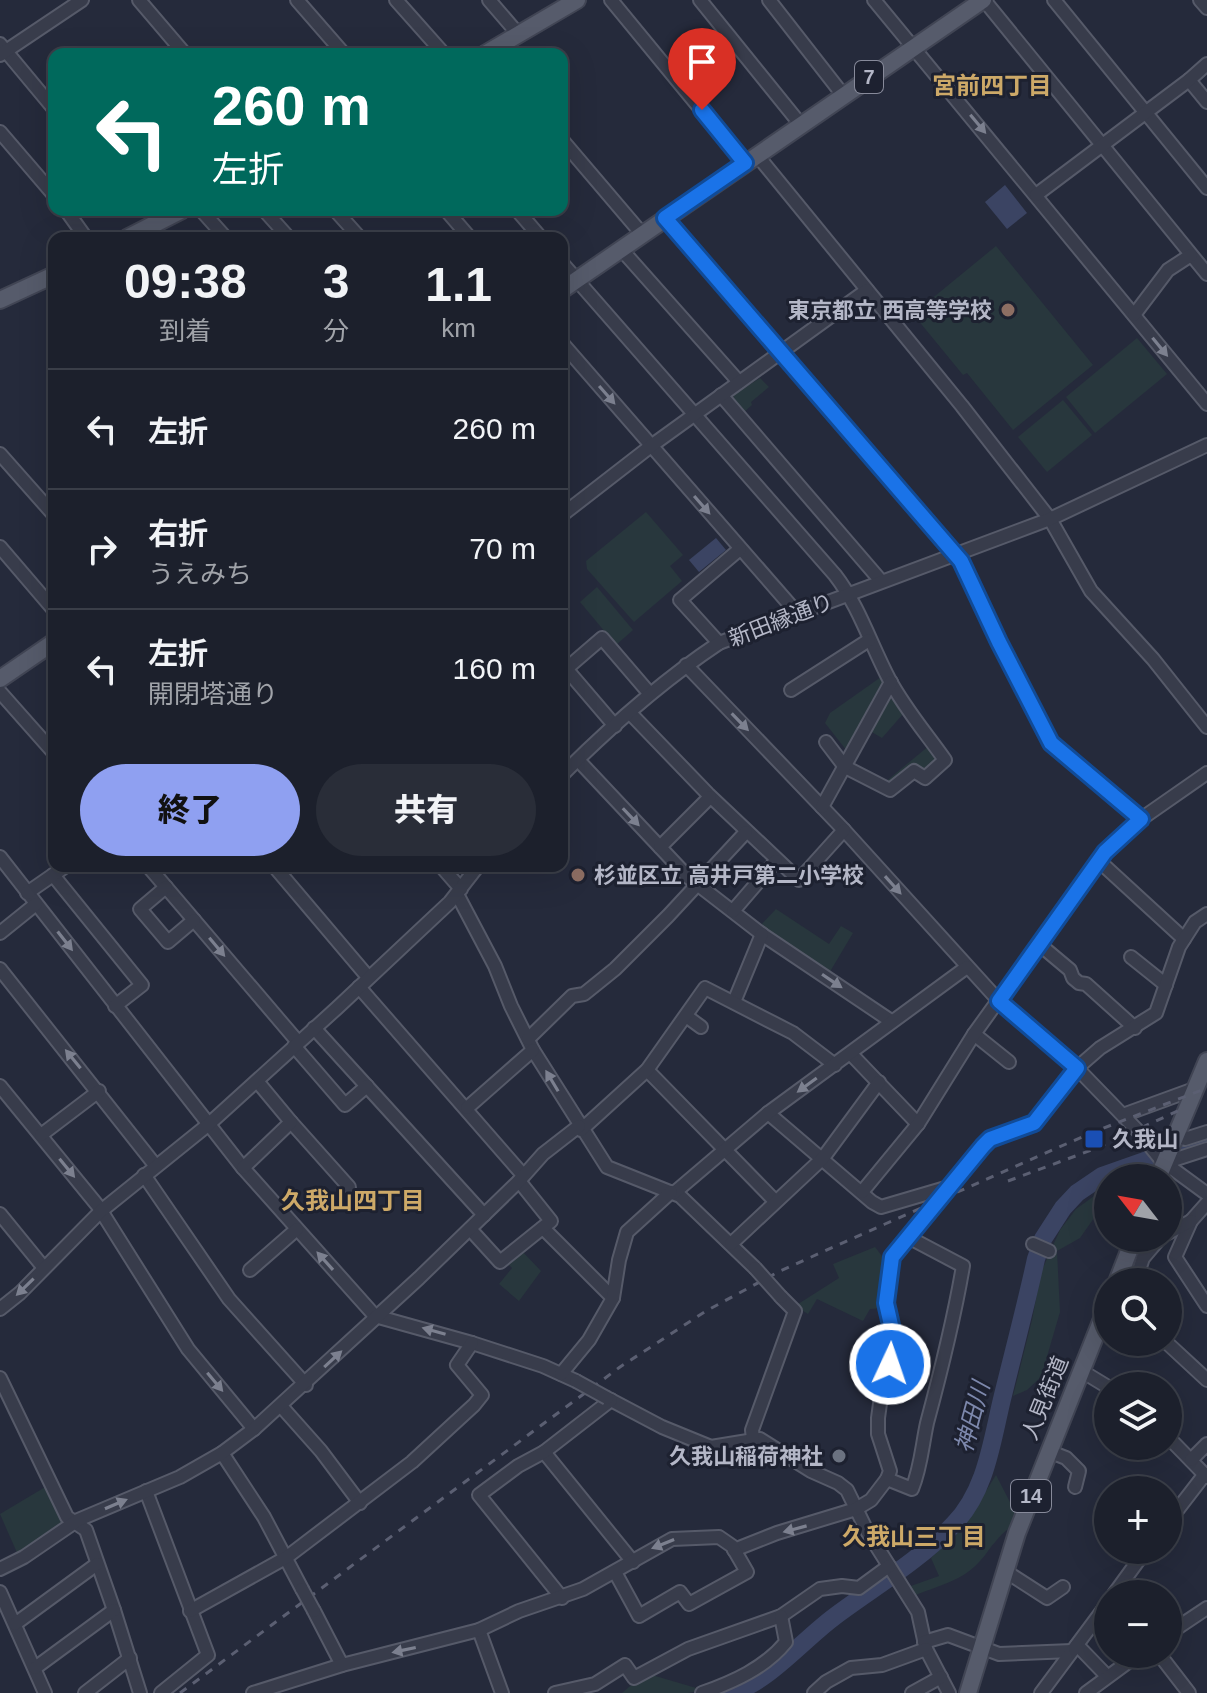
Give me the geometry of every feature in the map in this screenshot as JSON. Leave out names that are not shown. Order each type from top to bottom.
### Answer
[{"type":"main road","points":[[497,48],[577,0]]},
{"type":"main road","name":"7","points":[[568,286],[983,0]]},
{"type":"main road","points":[[139,232],[170,216]]},
{"type":"main road","points":[[1,298],[48,278]]},
{"type":"main road","points":[[0,679],[48,646]]},
{"type":"main road","points":[[1161,1154],[1197,1088],[1207,1061]]},
{"type":"main road","name":"人見街道","points":[[968,1693],[1005,1571],[1048,1451],[1094,1337]]},
{"type":"street","points":[[48,102],[2,50],[82,0]]},
{"type":"street","points":[[139,0],[180,48]]},
{"type":"street","points":[[297,0],[339,48]]},
{"type":"street","points":[[396,0],[439,48]]},
{"type":"street","points":[[489,0],[519,35]]},
{"type":"street","points":[[611,0],[867,290],[1050,519],[1091,591],[1153,659],[1207,727]]},
{"type":"street","points":[[700,0],[801,125]]},
{"type":"street","points":[[769,0],[843,95]]},
{"type":"street","points":[[875,0],[1207,404]]},
{"type":"street","points":[[983,0],[1201,263],[1168,270],[1134,315]]},
{"type":"street","points":[[1054,0],[1207,188]]},
{"type":"street","points":[[1200,0],[1207,8]]},
{"type":"street","points":[[1036,195],[1207,64]]},
{"type":"street","points":[[1189,80],[1207,102]]},
{"type":"street","points":[[0,132],[48,188]]},
{"type":"street","points":[[568,147],[642,234]]},
{"type":"street","points":[[206,216],[221,232]]},
{"type":"street","points":[[269,216],[284,232]]},
{"type":"street","points":[[340,216],[355,232]]},
{"type":"street","points":[[451,216],[465,232]]},
{"type":"street","points":[[522,216],[536,232]]},
{"type":"street","points":[[665,218],[961,561],[1051,743],[1141,819]]},
{"type":"street","points":[[621,249],[739,382]]},
{"type":"street","points":[[568,270],[850,594],[891,682],[916,723],[945,760],[925,778],[914,771],[890,790],[845,767],[826,742]]},
{"type":"street","points":[[568,510],[651,446],[867,290]]},
{"type":"street","points":[[568,350],[797,613]]},
{"type":"street","points":[[721,395],[881,581]]},
{"type":"street","name":"新田縁通り","points":[[568,767],[650,694],[719,643],[1036,525],[1207,445]]},
{"type":"street","points":[[0,454],[48,508]]},
{"type":"street","points":[[0,547],[48,603]]},
{"type":"street","points":[[719,643],[680,600],[740,549]]},
{"type":"street","points":[[568,663],[602,638],[650,694]]},
{"type":"street","points":[[791,690],[869,640]]},
{"type":"street","points":[[686,665],[844,830],[999,1001],[1077,1068],[1161,1154],[1207,1194]]},
{"type":"street","points":[[568,671],[615,726]]},
{"type":"street","points":[[822,807],[891,682]]},
{"type":"street","points":[[0,692],[48,746]]},
{"type":"street","points":[[630,713],[710,797],[799,880],[844,830]]},
{"type":"street","points":[[578,760],[697,885],[762,934],[891,1021]]},
{"type":"street","points":[[862,1192],[918,1124],[974,1034],[1099,861],[1141,819],[1207,773]]},
{"type":"street","points":[[660,847],[710,797]]},
{"type":"street","points":[[467,1108],[531,1045],[572,996],[584,994],[615,969],[746,832]]},
{"type":"street","points":[[0,857],[243,1168],[375,1316],[472,1343],[561,1374],[674,1433],[711,1447],[760,1439],[811,1471],[838,1483],[847,1490],[918,1612],[925,1646],[949,1693]]},
{"type":"street","points":[[733,911],[776,861]]},
{"type":"street","points":[[1099,861],[1184,939]]},
{"type":"street","points":[[27,893],[57,872]]},
{"type":"street","points":[[153,872],[345,1105],[367,1086]]},
{"type":"street","points":[[279,872],[467,1108],[551,1221],[500,1262],[470,1229]]},
{"type":"street","points":[[445,872],[459,892],[531,1045],[580,1128],[610,1170],[673,1193],[704,1217],[795,1311],[752,1430],[753,1439]]},
{"type":"street","points":[[0,1309],[101,1211],[257,1081],[459,892],[474,872]]},
{"type":"street","points":[[53,875],[142,985],[115,1006]]},
{"type":"street","points":[[166,887],[140,909],[168,942],[194,920]]},
{"type":"street","points":[[0,933],[36,904]]},
{"type":"street","points":[[734,1550],[777,1533],[856,1509],[871,1500],[887,1479],[890,1471],[878,1434],[882,1389],[896,1347],[886,1303],[892,1257],[990,1139],[1024,1129],[1040,1118],[1077,1068],[1100,1048],[1156,1013],[1184,939],[1195,922],[1207,914]]},
{"type":"street","points":[[734,1002],[762,934]]},
{"type":"street","points":[[1039,944],[1070,970],[1073,978],[1086,984],[1135,1028]]},
{"type":"street","points":[[1131,957],[1166,985]]},
{"type":"street","points":[[561,1374],[589,1340],[613,1298],[627,1232],[768,1113],[967,967]]},
{"type":"street","points":[[0,969],[155,1165]]},
{"type":"street","points":[[0,1569],[74,1524],[180,1477],[222,1453],[254,1429],[379,1317],[543,1154],[580,1128],[647,1070],[705,988],[793,1033],[835,1065]]},
{"type":"street","points":[[686,1016],[701,1027]]},
{"type":"street","points":[[314,1028],[484,1215]]},
{"type":"street","points":[[974,1034],[1009,1062]]},
{"type":"street","points":[[851,1054],[918,1124]]},
{"type":"street","points":[[647,1070],[775,1201]]},
{"type":"street","points":[[257,1081],[349,1187]]},
{"type":"street","points":[[731,1244],[823,1158],[879,1082]]},
{"type":"street","points":[[0,1086],[101,1211],[188,1349],[254,1429]]},
{"type":"street","points":[[1123,1115],[1197,1088]]},
{"type":"street","points":[[41,1135],[99,1091]]},
{"type":"street","points":[[768,1113],[881,1207],[952,1186]]},
{"type":"street","points":[[243,1168],[291,1122]]},
{"type":"street","points":[[1161,1154],[1185,1139],[1207,1132]]},
{"type":"street","points":[[1161,1154],[1207,1149]]},
{"type":"street","points":[[144,1175],[229,1299],[306,1385]]},
{"type":"street","points":[[1207,1203],[1191,1221],[1175,1257],[1207,1306]]},
{"type":"street","points":[[0,1214],[44,1268]]},
{"type":"street","points":[[1182,1226],[1191,1221]]},
{"type":"street","points":[[543,1228],[613,1298]]},
{"type":"street","points":[[250,1270],[297,1229]]},
{"type":"street","points":[[887,1479],[912,1489],[919,1472],[926,1426],[938,1386],[963,1266],[908,1237]]},
{"type":"street","points":[[1033,1244],[1049,1251]]},
{"type":"street","points":[[190,1611],[287,1557],[412,1462],[482,1395],[457,1365],[472,1343]]},
{"type":"street","points":[[1181,1356],[1207,1380]]},
{"type":"street","points":[[1080,1370],[1094,1378]]},
{"type":"street","points":[[0,1378],[67,1517],[86,1530],[140,1693]]},
{"type":"street","points":[[562,1598],[479,1495],[518,1466],[544,1452],[609,1399]]},
{"type":"street","points":[[281,1406],[321,1451],[360,1503]]},
{"type":"street","points":[[1191,1460],[1207,1444]]},
{"type":"street","points":[[1048,1451],[1066,1458],[1079,1471],[1075,1487]]},
{"type":"street","points":[[1182,1451],[1206,1476],[1182,1505]]},
{"type":"street","points":[[544,1452],[633,1562]]},
{"type":"street","points":[[222,1453],[287,1557],[342,1665]]},
{"type":"street","points":[[146,1491],[208,1655],[161,1693]]},
{"type":"street","points":[[253,1693],[342,1665],[479,1630],[538,1604],[562,1598],[672,1539],[719,1537],[734,1550],[747,1572],[689,1604],[680,1592],[639,1616],[615,1572]]},
{"type":"street","points":[[15,1624],[97,1564]]},
{"type":"street","points":[[555,1693],[595,1684],[625,1665],[634,1678],[688,1649],[781,1616],[820,1589],[842,1586],[859,1588],[892,1570]]},
{"type":"street","points":[[1005,1571],[1047,1598],[1063,1587]]},
{"type":"street","points":[[0,1592],[45,1693]]},
{"type":"street","points":[[1182,1625],[1207,1608]]},
{"type":"street","points":[[35,1668],[114,1610]]},
{"type":"street","points":[[702,1693],[737,1680],[776,1654],[786,1642],[781,1616]]},
{"type":"street","points":[[1041,1693],[1094,1622]]},
{"type":"street","points":[[479,1630],[502,1693]]},
{"type":"street","points":[[814,1693],[851,1668],[882,1665],[948,1635],[999,1654],[1075,1648],[1107,1676]]},
{"type":"street","points":[[85,1693],[130,1658]]},
{"type":"street","points":[[1086,1693],[1119,1668]]},
{"type":"street","points":[[1170,1668],[1189,1693]]},
{"type":"street","points":[[912,1693],[941,1677]]},
{"type":"shaded area","points":[[996,246],[1093,365],[1013,430],[913,314]]},
{"type":"shaded area","points":[[1137,338],[1167,374],[1095,433],[1066,397]]},
{"type":"shaded area","points":[[760,378],[769,387],[743,413],[733,395]]},
{"type":"shaded area","points":[[1063,400],[1092,435],[1047,472],[1018,437]]},
{"type":"shaded area","points":[[646,512],[683,555],[670,566],[682,581],[634,622],[587,569],[586,561]]},
{"type":"shaded area","points":[[597,587],[633,630],[616,645],[580,602]]},
{"type":"shaded area","points":[[881,677],[883,681],[847,751],[825,723],[830,713]]},
{"type":"shaded area","points":[[890,697],[903,714],[882,738],[870,731]]},
{"type":"shaded area","points":[[930,745],[939,757],[928,768],[907,781],[884,783]]},
{"type":"shaded area","points":[[776,909],[829,944],[841,926],[853,933],[828,975],[758,928]]},
{"type":"shaded area","points":[[1094,1196],[1094,1218],[1080,1238],[1057,1251],[1060,1312],[1041,1377],[1027,1390],[1013,1396],[1041,1272],[1060,1230],[1076,1209]]},
{"type":"shaded area","points":[[875,1247],[888,1264],[884,1308],[870,1309],[863,1321],[817,1299],[808,1314],[795,1306],[839,1278],[833,1264]]},
{"type":"shaded area","points":[[520,1249],[541,1271],[519,1301],[499,1284],[512,1268],[505,1261]]},
{"type":"shaded area","points":[[996,1475],[1013,1508],[1018,1511],[1011,1526],[966,1574],[913,1596],[908,1587],[939,1576],[931,1558],[966,1523]]},
{"type":"shaded area","points":[[47,1486],[68,1525],[18,1555],[0,1514]]},
{"type":"shaded area","points":[[652,1675],[703,1690],[688,1693],[622,1693],[635,1682]]},
{"type":"water","points":[[1005,185],[1027,213],[1007,229],[985,202]]},
{"type":"water","points":[[716,538],[726,550],[699,572],[689,560]]},
{"type":"waterway","name":"神田川","points":[[732,1693],[772,1670],[834,1617],[911,1562],[954,1524],[965,1510],[987,1463],[1036,1259],[1043,1239],[1063,1208],[1077,1193],[1102,1176],[1207,1139]]},
{"type":"railway","points":[[180,1693],[620,1367],[706,1311],[780,1271],[885,1224],[1091,1133],[1207,1088]]},
{"type":"railway","points":[[1008,1181],[1097,1148],[1182,1109]]},
{"type":"place","name":"東京都立 西高等学校","points":[[1008,310]]},
{"type":"place","name":"杉並区立 高井戸第二小学校","points":[[578,875]]},
{"type":"place","name":"久我山","points":[[1094,1139]]},
{"type":"place","name":"久我山稲荷神社","points":[[839,1456]]},
{"type":"district","name":"宮前四丁目","points":[[992,85]]},
{"type":"district","name":"久我山四丁目","points":[[353,1200]]},
{"type":"district","name":"久我山三丁目","points":[[914,1536]]},
{"type":"route","points":[[702,110],[745,163],[665,218],[961,561],[1051,743],[1141,819],[1105,852],[999,1001],[1077,1068],[1034,1123],[990,1139],[983,1146],[892,1257],[886,1303],[896,1347],[890,1364]]}]
